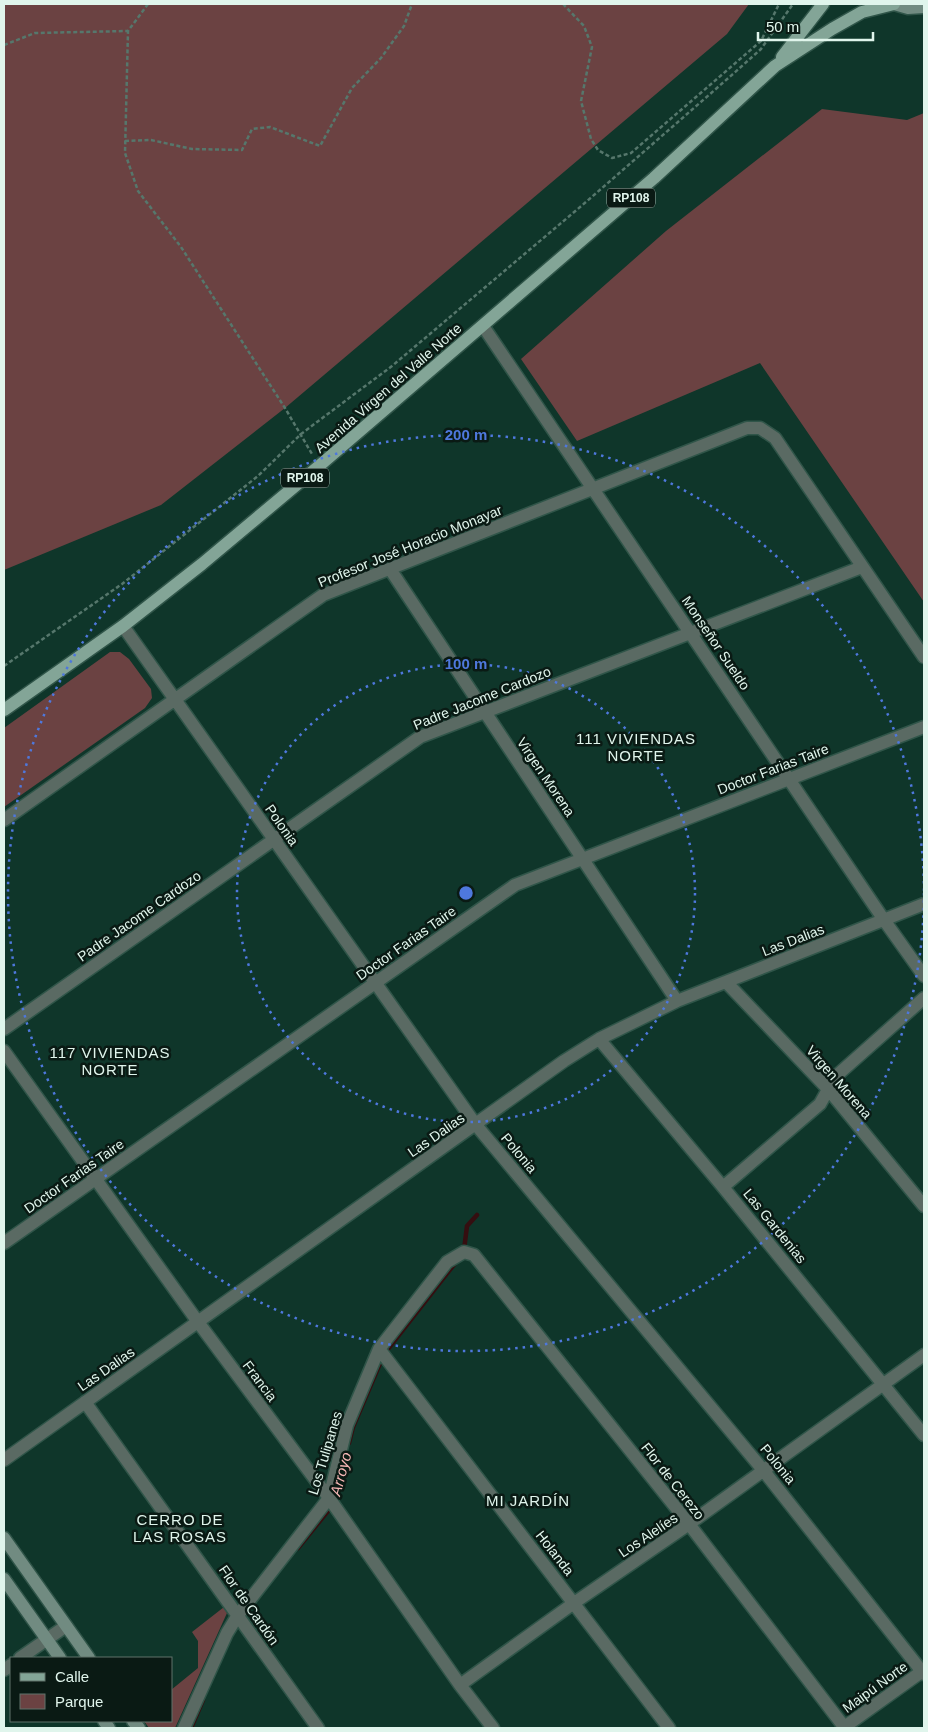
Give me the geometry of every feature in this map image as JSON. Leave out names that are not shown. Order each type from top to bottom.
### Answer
[{"type":"main road","name":"Avenida Virgen del Valle Norte","points":[[4,710],[122,626],[202,564],[483,326],[654,178],[775,66],[823,4]]},
{"type":"main road","name":"Avenida Virgen del Valle Norte","points":[[775,66],[862,12],[894,4]]},
{"type":"main road","name":"RP108","points":[[894,4],[908,8],[924,8]]},
{"type":"main road","points":[[4,1538],[88,1657]]},
{"type":"main road","points":[[4,1579],[59,1657]]},
{"type":"street","name":"Monseñor Sueldo","points":[[483,326],[884,920],[924,976]]},
{"type":"street","name":"Profesor José Horacio Monayar","points":[[4,820],[323,595],[746,428],[760,428],[775,438],[862,567]]},
{"type":"street","name":"Padre Jacome Cardozo","points":[[4,1030],[420,737],[862,567]]},
{"type":"street","points":[[862,567],[924,657]]},
{"type":"street","name":"Virgen Morena","points":[[390,569],[677,1001]]},
{"type":"street","name":"Polonia","points":[[122,626],[476,1125],[763,1470],[924,1672]]},
{"type":"street","name":"Doctor Farias Taire","points":[[4,1243],[515,885],[924,727]]},
{"type":"street","name":"Las Dalias","points":[[4,1460],[564,1061],[599,1039],[677,1001],[924,904]]},
{"type":"street","name":"Virgen Morena","points":[[726,982],[828,1089],[924,1206]]},
{"type":"street","points":[[723,1187],[820,1104],[835,1077],[924,998]]},
{"type":"street","name":"Las Gardenias","points":[[599,1039],[723,1187],[924,1435]]},
{"type":"street","name":"Francia","points":[[4,1051],[198,1322],[329,1498],[460,1685],[493,1728]]},
{"type":"street","name":"Los Tulipanes","points":[[184,1728],[238,1615],[329,1498],[347,1426],[379,1349],[447,1262],[464,1252],[474,1254]]},
{"type":"street","name":"Flor de Cerezo","points":[[474,1254],[689,1524],[844,1728]]},
{"type":"street","name":"Holanda","points":[[379,1349],[669,1728]]},
{"type":"street","name":"Los Alelíes","points":[[460,1685],[574,1603],[689,1524],[924,1355]]},
{"type":"street","name":"Flor de Cardón","points":[[85,1402],[318,1728]]},
{"type":"street","points":[[21,1657],[66,1626]]},
{"type":"street","name":"Maipú Norte","points":[[844,1728],[924,1672]]},
{"type":"path","points":[[148,4],[128,31],[125,154],[138,191],[181,246],[319,466]]},
{"type":"path","points":[[125,141],[151,140],[192,149],[242,150],[252,129],[270,127],[320,146],[352,88],[381,58],[404,26],[412,4]]},
{"type":"path","points":[[563,4],[584,26],[592,47],[581,101],[590,139],[598,150],[612,158],[630,153],[762,41],[779,4]]},
{"type":"path","points":[[4,666],[122,584],[258,476],[300,434],[392,366],[668,132],[761,49],[793,4]]},
{"type":"path","points":[[4,45],[35,33],[128,31]]},
{"type":"green space","points":[[4,4],[749,4],[727,34],[285,408],[161,505],[4,570]]},
{"type":"green space","points":[[822,109],[907,120],[924,113],[924,602],[760,363],[577,441],[521,359],[666,231]]},
{"type":"green space","points":[[110,652],[120,652],[129,659],[151,689],[152,698],[145,708],[4,807],[4,728]]},
{"type":"green space","points":[[224,1607],[227,1613],[175,1728],[149,1728],[145,1722],[172,1722],[172,1689],[198,1668],[198,1641],[192,1632]]},
{"type":"waterway","name":"Arroyo","points":[[464,1250],[467,1226],[477,1215]]},
{"type":"waterway","name":"Arroyo","points":[[384,1354],[456,1262]]},
{"type":"waterway","name":"Arroyo","points":[[349,1443],[353,1427],[381,1361]]},
{"type":"waterway","name":"Arroyo","points":[[298,1548],[332,1506]]},
{"type":"waterway","name":"Arroyo","points":[[191,1728],[203,1700]]},
{"type":"district","name":"111 VIVIENDAS NORTE","points":[[636,748]]},
{"type":"district","name":"117 VIVIENDAS NORTE","points":[[110,1062]]},
{"type":"district","name":"MI JARDÍN","points":[[528,1501]]},
{"type":"district","name":"CERRO DE LAS ROSAS","points":[[180,1528]]}]
